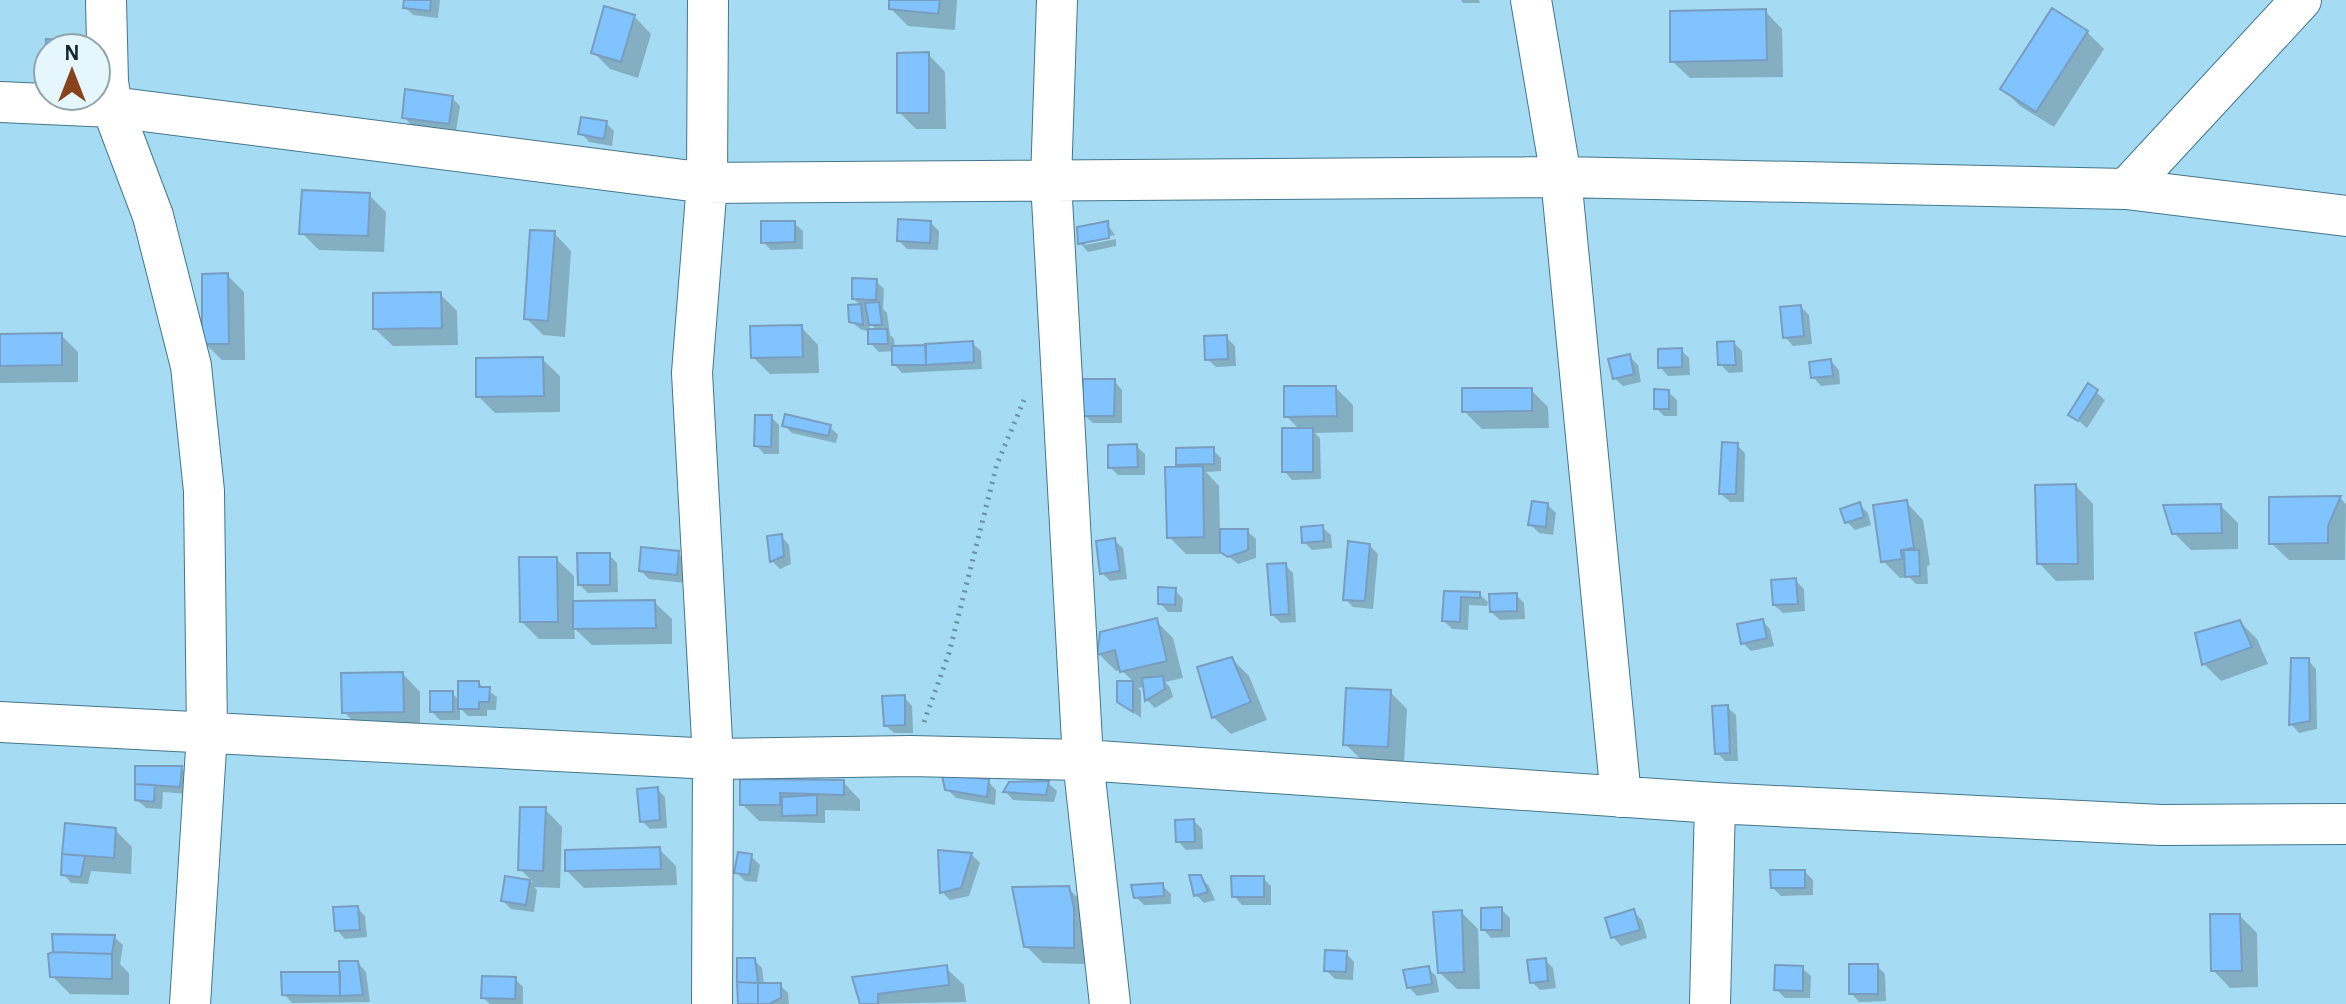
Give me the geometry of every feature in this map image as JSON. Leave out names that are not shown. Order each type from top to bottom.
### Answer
[{"type":"street","points":[[106,0],[107,32]]},
{"type":"street","points":[[708,0],[707,183],[692,373],[713,759],[712,1004]]},
{"type":"street","points":[[1057,0],[1051,181],[1083,760],[1110,1004]]},
{"type":"street","points":[[1531,0],[1561,177],[1621,797]]},
{"type":"street","points":[[2126,189],[2301,0]]},
{"type":"street","points":[[0,102],[32,103]]},
{"type":"street","points":[[190,1004],[207,733],[204,491],[191,366],[153,216],[112,107],[707,183],[1561,177],[2126,189],[2346,216]]},
{"type":"street","points":[[0,722],[713,759],[911,756],[1083,760],[1715,803],[2161,825],[2346,824]]},
{"type":"street","points":[[1710,1004],[1715,803]]},
{"type":"path","points":[[911,756],[949,653],[997,464],[1028,392]]},
{"type":"building","points":[[404,0],[431,0],[430,11],[403,8]]},
{"type":"building","points":[[889,0],[940,0],[938,14],[889,9]]},
{"type":"building","points":[[604,6],[635,15],[621,62],[591,53]]},
{"type":"building","points":[[2052,8],[2088,31],[2036,112],[2000,89]]},
{"type":"building","points":[[1766,9],[1767,60],[1670,62],[1670,11]]},
{"type":"building","points":[[929,52],[929,113],[897,113],[897,53]]},
{"type":"building","points":[[405,89],[453,96],[449,124],[402,118]]},
{"type":"building","points":[[581,117],[607,121],[604,139],[578,134]]},
{"type":"building","points":[[302,190],[370,193],[368,236],[299,234]]},
{"type":"building","points":[[898,219],[931,221],[930,243],[897,241]]},
{"type":"building","points":[[761,221],[795,221],[795,242],[761,243]]},
{"type":"building","points":[[1108,221],[1109,238],[1078,244],[1077,227]]},
{"type":"building","points":[[530,230],[555,231],[548,321],[524,319]]},
{"type":"building","points":[[228,273],[229,344],[202,344],[202,274]]},
{"type":"building","points":[[852,278],[877,279],[876,300],[852,299]]},
{"type":"building","points":[[441,292],[442,328],[373,329],[373,293]]},
{"type":"building","points":[[879,302],[882,325],[869,325],[865,303]]},
{"type":"building","points":[[861,304],[863,325],[849,322],[848,305]]},
{"type":"building","points":[[1801,305],[1804,336],[1783,338],[1780,307]]},
{"type":"building","points":[[802,325],[803,357],[751,358],[750,326]]},
{"type":"building","points":[[868,329],[887,329],[888,344],[868,344]]},
{"type":"building","points":[[62,333],[62,365],[0,366],[0,334]]},
{"type":"building","points":[[1227,335],[1228,359],[1205,360],[1204,336]]},
{"type":"building","points":[[973,341],[974,362],[926,365],[925,344]]},
{"type":"building","points":[[1734,341],[1736,365],[1718,365],[1717,342]]},
{"type":"building","points":[[926,345],[926,365],[892,365],[892,346]]},
{"type":"building","points":[[1682,348],[1682,367],[1658,368],[1658,349]]},
{"type":"building","points":[[1630,354],[1634,374],[1613,379],[1608,359]]},
{"type":"building","points":[[543,357],[544,396],[476,397],[476,358]]},
{"type":"building","points":[[1831,359],[1833,376],[1811,378],[1809,362]]},
{"type":"building","points":[[1083,379],[1115,379],[1114,416],[1082,416]]},
{"type":"building","points":[[2088,383],[2098,390],[2078,421],[2068,415]]},
{"type":"building","points":[[1284,386],[1336,386],[1337,416],[1284,417]]},
{"type":"building","points":[[1462,388],[1532,388],[1532,411],[1462,412]]},
{"type":"building","points":[[1654,389],[1669,390],[1669,409],[1654,409]]},
{"type":"building","points":[[785,414],[831,425],[828,436],[782,426]]},
{"type":"building","points":[[755,415],[772,415],[771,447],[754,446]]},
{"type":"building","points":[[1282,428],[1313,428],[1313,472],[1282,472]]},
{"type":"building","points":[[1722,442],[1738,443],[1736,494],[1719,494]]},
{"type":"building","points":[[1137,444],[1138,467],[1108,468],[1108,445]]},
{"type":"building","points":[[1214,447],[1214,464],[1176,465],[1176,448]]},
{"type":"building","points":[[1203,466],[1204,537],[1167,538],[1165,467]]},
{"type":"building","points":[[2076,484],[2078,564],[2037,564],[2035,485]]},
{"type":"building","points":[[2341,496],[2328,526],[2328,543],[2269,544],[2269,497]]},
{"type":"building","points":[[1907,500],[1914,548],[1901,550],[1902,559],[1881,562],[1873,505]]},
{"type":"building","points":[[1532,501],[1548,503],[1546,527],[1528,525]]},
{"type":"building","points":[[1860,502],[1864,517],[1845,523],[1840,509]]},
{"type":"building","points":[[2221,504],[2222,533],[2172,534],[2163,505]]},
{"type":"building","points":[[1323,525],[1324,541],[1302,543],[1301,527]]},
{"type":"building","points":[[1220,529],[1248,529],[1248,550],[1228,557],[1220,552]]},
{"type":"building","points":[[782,534],[784,556],[770,562],[767,536]]},
{"type":"building","points":[[1115,538],[1120,571],[1100,574],[1096,541]]},
{"type":"building","points":[[1348,541],[1370,544],[1365,601],[1343,600]]},
{"type":"building","points":[[641,547],[679,551],[677,575],[639,571]]},
{"type":"building","points":[[1904,550],[1919,550],[1920,576],[1905,577]]},
{"type":"building","points":[[577,553],[610,553],[610,585],[578,585]]},
{"type":"building","points":[[519,557],[557,557],[558,622],[520,622]]},
{"type":"building","points":[[1286,563],[1289,614],[1271,615],[1267,564]]},
{"type":"building","points":[[1796,578],[1798,604],[1773,605],[1771,580]]},
{"type":"building","points":[[1158,587],[1176,588],[1175,605],[1158,604]]},
{"type":"building","points":[[1444,591],[1480,592],[1480,598],[1461,597],[1460,622],[1442,621]]},
{"type":"building","points":[[1517,593],[1517,611],[1490,612],[1489,594]]},
{"type":"building","points":[[655,600],[656,628],[573,629],[573,601]]},
{"type":"building","points":[[1157,618],[1167,661],[1120,672],[1115,650],[1097,655],[1100,632]]},
{"type":"building","points":[[1763,619],[1767,638],[1741,644],[1737,624]]},
{"type":"building","points":[[2240,620],[2252,647],[2202,665],[2195,633]]},
{"type":"building","points":[[1232,657],[1251,702],[1212,718],[1197,667]]},
{"type":"building","points":[[2291,658],[2309,658],[2310,721],[2289,725]]},
{"type":"building","points":[[403,672],[404,712],[342,713],[341,673]]},
{"type":"building","points":[[1163,676],[1165,689],[1145,701],[1142,678]]},
{"type":"building","points":[[458,681],[479,681],[479,687],[490,687],[489,702],[479,702],[479,709],[458,709]]},
{"type":"building","points":[[1117,681],[1133,681],[1133,712],[1117,702]]},
{"type":"building","points":[[1346,688],[1391,690],[1388,747],[1343,745]]},
{"type":"building","points":[[430,691],[453,691],[453,712],[430,712]]},
{"type":"building","points":[[905,695],[905,725],[884,726],[882,696]]},
{"type":"building","points":[[1728,705],[1730,753],[1715,754],[1712,706]]},
{"type":"building","points":[[135,766],[182,766],[180,787],[135,784]]},
{"type":"building","points":[[942,775],[989,779],[987,797],[945,790]]},
{"type":"building","points":[[740,779],[844,780],[844,795],[780,793],[780,805],[740,805]]},
{"type":"building","points":[[1049,781],[1046,795],[1003,792],[1009,782]]},
{"type":"building","points":[[135,784],[155,785],[154,802],[135,800]]},
{"type":"building","points":[[658,787],[660,820],[640,822],[637,789]]},
{"type":"building","points":[[817,795],[817,815],[782,816],[782,797]]},
{"type":"building","points":[[520,807],[546,807],[543,871],[518,870]]},
{"type":"building","points":[[1194,819],[1195,842],[1176,842],[1175,820]]},
{"type":"building","points":[[65,823],[116,828],[114,858],[62,854]]},
{"type":"building","points":[[660,847],[661,869],[565,871],[565,850]]},
{"type":"building","points":[[938,850],[972,853],[961,888],[940,893]]},
{"type":"building","points":[[738,852],[752,854],[749,875],[734,873]]},
{"type":"building","points":[[62,854],[85,856],[81,877],[61,875]]},
{"type":"building","points":[[1770,870],[1805,870],[1805,888],[1771,888]]},
{"type":"building","points":[[1189,875],[1201,875],[1208,892],[1194,896]]},
{"type":"building","points":[[505,876],[530,880],[526,905],[501,901]]},
{"type":"building","points":[[1231,876],[1264,876],[1264,897],[1232,897]]},
{"type":"building","points":[[1163,883],[1164,896],[1134,898],[1131,885]]},
{"type":"building","points":[[1069,886],[1074,908],[1074,948],[1024,947],[1012,887]]},
{"type":"building","points":[[358,906],[360,930],[335,931],[333,907]]},
{"type":"building","points":[[1502,907],[1502,930],[1481,930],[1481,908]]},
{"type":"building","points":[[1634,909],[1640,930],[1611,938],[1605,918]]},
{"type":"building","points":[[1462,910],[1464,972],[1438,973],[1433,912]]},
{"type":"building","points":[[2210,914],[2240,914],[2242,971],[2211,971]]},
{"type":"building","points":[[52,934],[115,935],[112,954],[53,952]]},
{"type":"building","points":[[1325,950],[1347,951],[1346,972],[1324,971]]},
{"type":"building","points":[[48,954],[112,954],[112,979],[50,977]]},
{"type":"building","points":[[737,958],[755,958],[758,983],[737,982]]},
{"type":"building","points":[[1546,958],[1548,981],[1530,983],[1527,960]]},
{"type":"building","points":[[339,961],[358,961],[363,995],[340,996]]},
{"type":"building","points":[[1849,964],[1878,964],[1878,994],[1849,994]]},
{"type":"building","points":[[947,965],[949,985],[878,994],[878,1004],[860,1004],[852,977]]},
{"type":"building","points":[[1775,965],[1803,966],[1803,991],[1774,990]]},
{"type":"building","points":[[1429,966],[1432,984],[1407,988],[1403,970]]},
{"type":"building","points":[[281,972],[340,972],[340,996],[282,995]]},
{"type":"building","points":[[482,976],[516,977],[515,999],[481,998]]},
{"type":"building","points":[[737,982],[758,983],[758,1004],[738,1004]]},
{"type":"building","points":[[758,983],[781,983],[781,998],[769,1004],[758,1004]]}]
